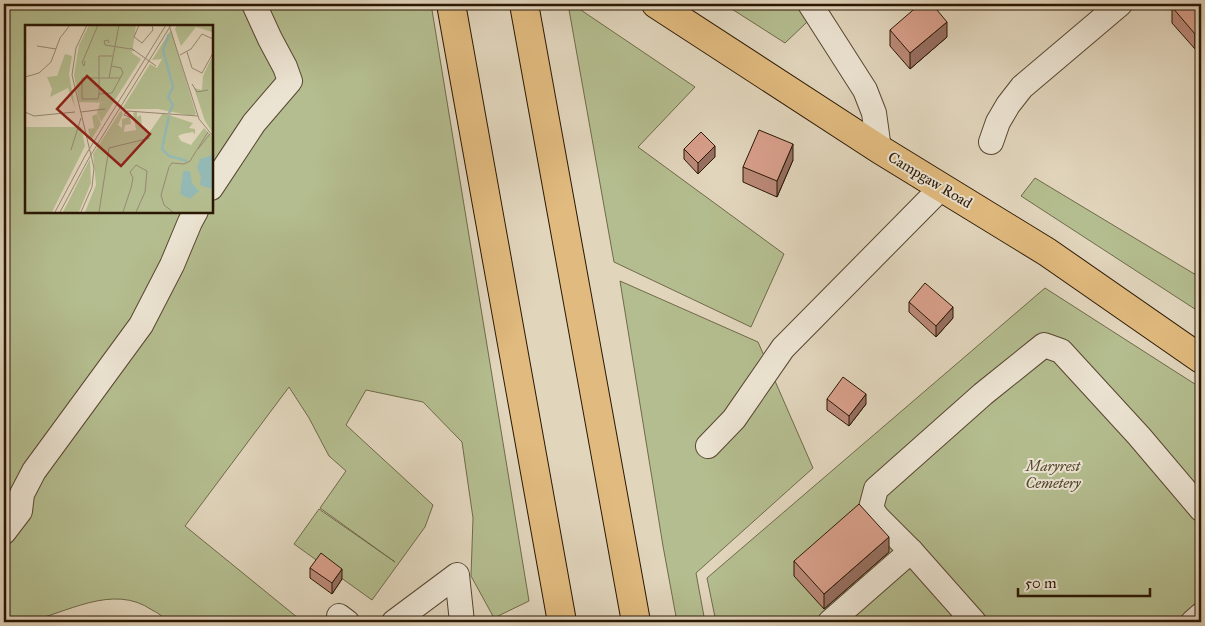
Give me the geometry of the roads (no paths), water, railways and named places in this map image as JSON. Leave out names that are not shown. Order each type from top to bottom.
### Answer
[{"type":"main road","points":[[451,4],[562,622]]},
{"type":"main road","points":[[524,4],[636,622]]},
{"type":"main road","name":"Campgaw Road","points":[[656,4],[878,149],[1047,252],[1201,359]]},
{"type":"street","points":[[212,187],[254,124],[290,81],[254,4]]},
{"type":"street","points":[[810,4],[865,90],[874,113],[878,149]]},
{"type":"street","points":[[991,142],[998,122],[1022,87],[1120,4]]},
{"type":"street","points":[[708,446],[734,419],[783,348],[942,187]]},
{"type":"street","points":[[4,532],[20,511],[22,494],[34,471],[141,326],[172,265],[195,212]]},
{"type":"street","points":[[974,622],[911,551],[877,517],[871,508],[876,489],[983,394],[1044,345],[1061,351],[1139,436],[1201,509]]},
{"type":"street","points":[[830,622],[911,551]]},
{"type":"street","points":[[394,622],[457,575],[462,622]]},
{"type":"street","points":[[1193,622],[1201,615]]},
{"type":"park label","name":"Maryrest Cemetery","points":[[1053,474]]}]
